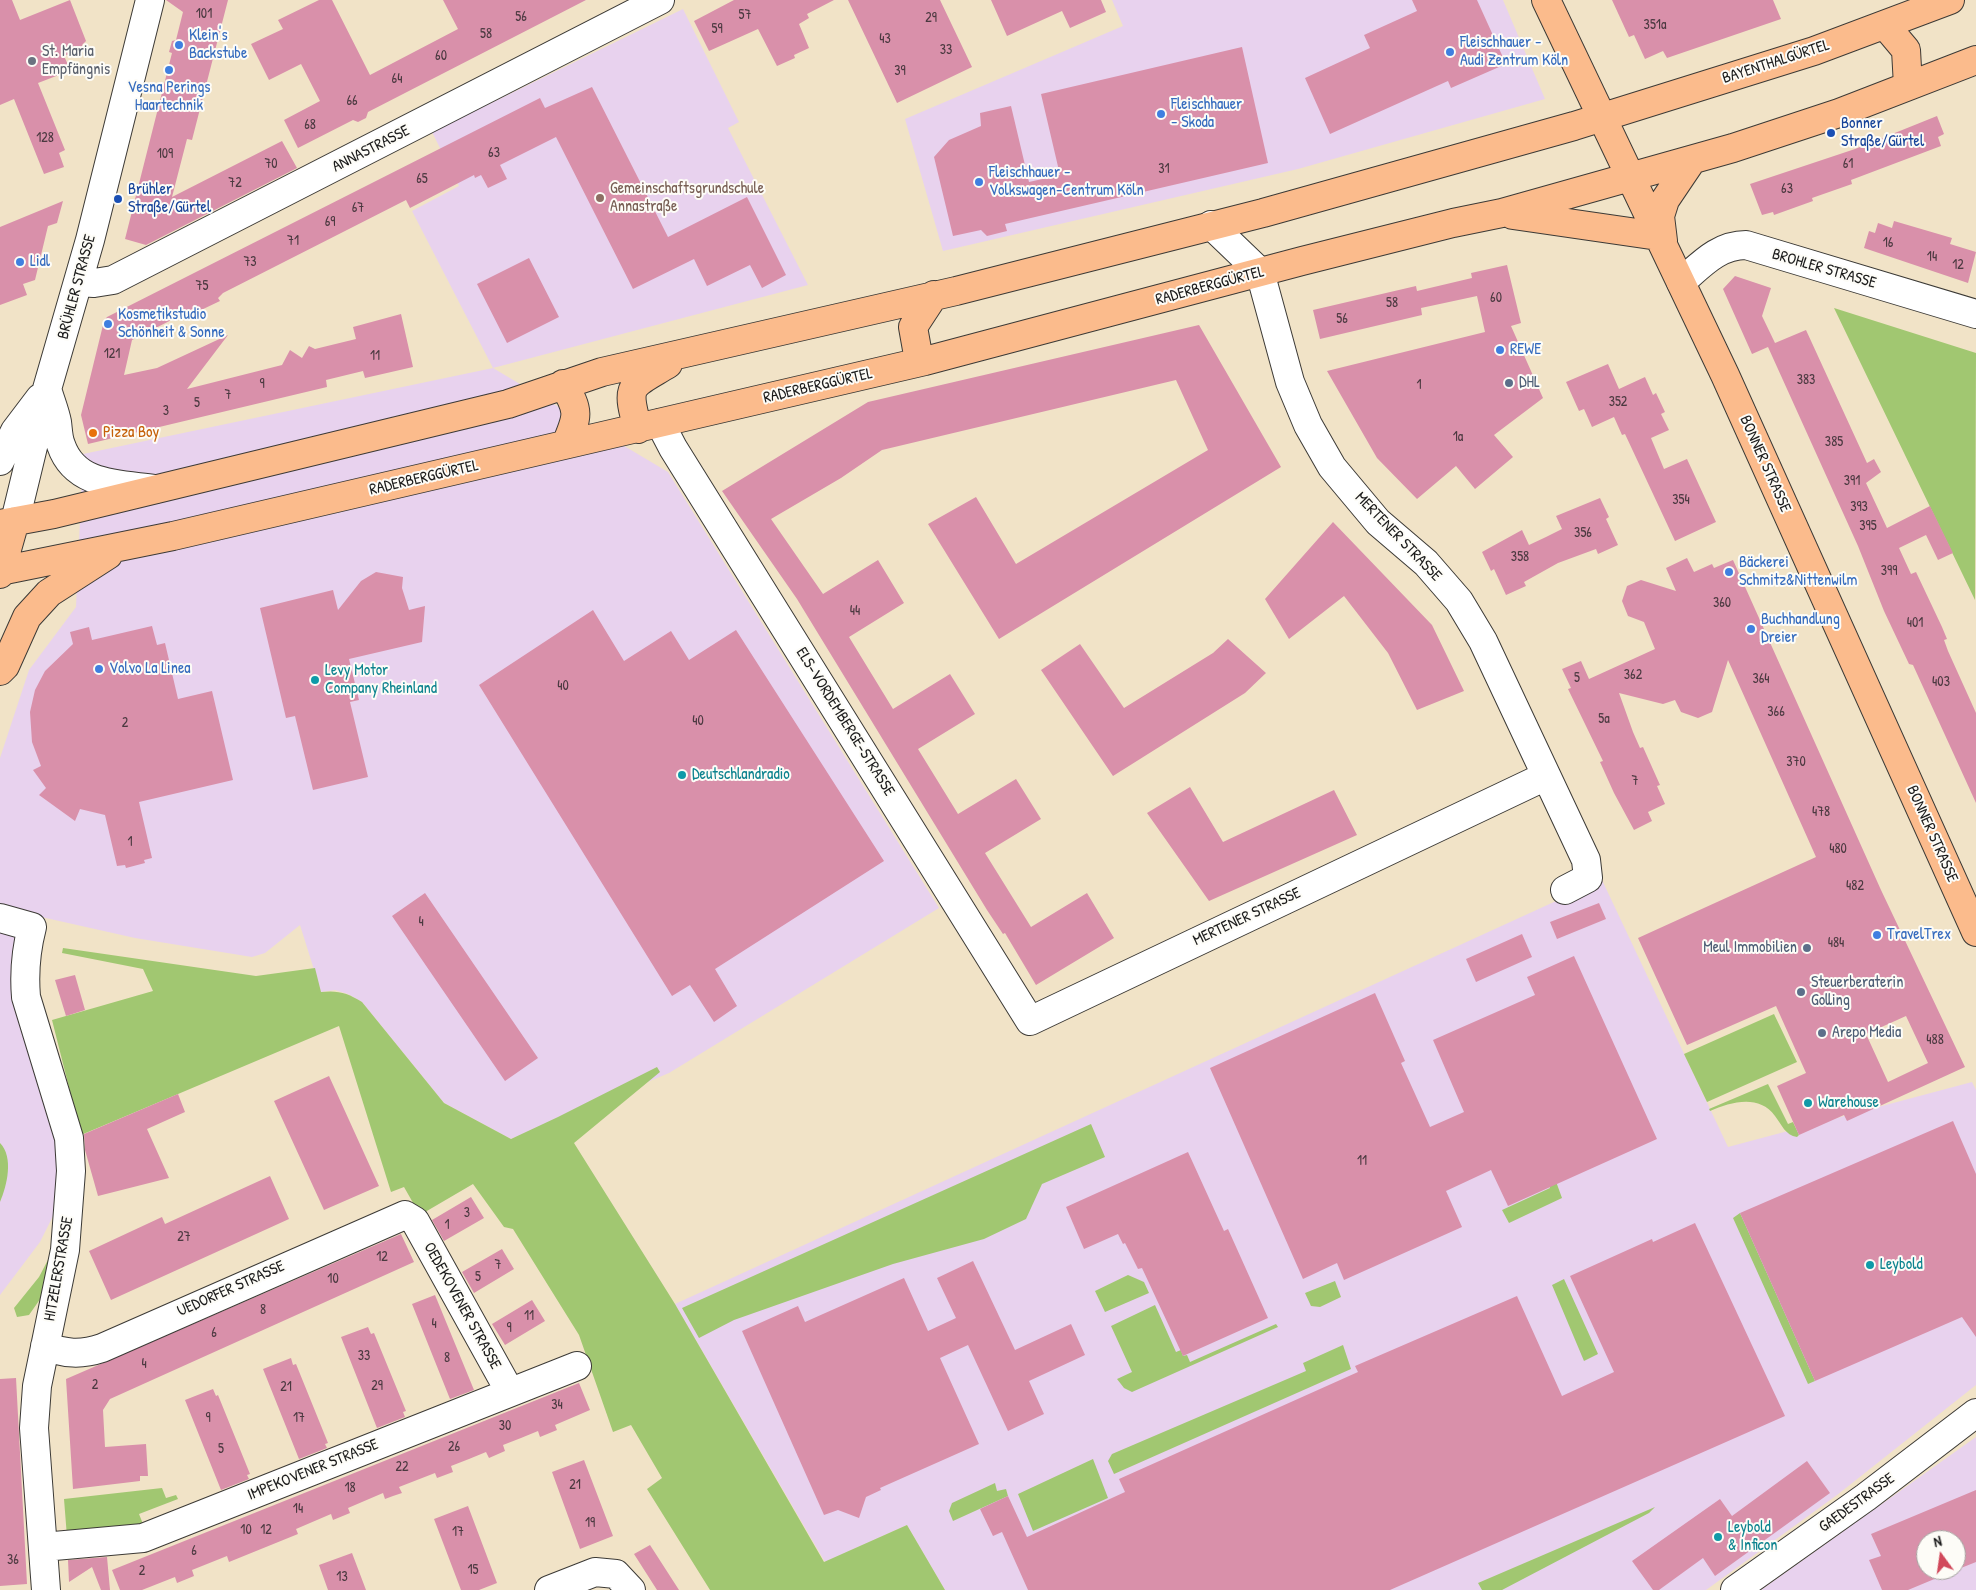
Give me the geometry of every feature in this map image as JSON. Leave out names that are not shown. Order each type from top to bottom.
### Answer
[{"type":"main road","name":"BONNER STRASSE","points":[[1546,0],[1600,117],[1681,282],[1818,580],[1976,932]]},
{"type":"main road","name":"BAYENTHALGÜRTEL","points":[[1600,117],[1814,50],[1950,0]]},
{"type":"main road","points":[[1885,25],[1906,50],[1908,86]]},
{"type":"main road","points":[[1630,177],[1692,160],[1830,116],[1976,60]]},
{"type":"main road","points":[[7,523],[157,490],[508,404],[563,384],[934,295],[1263,213],[1600,117]]},
{"type":"main road","points":[[1502,213],[1661,241],[1660,216],[1665,200],[1692,160]]},
{"type":"main road","name":"RADERBERGGÜRTEL","points":[[0,572],[649,426],[926,361],[1260,272],[1453,223],[1502,213],[1630,177]]},
{"type":"main road","points":[[926,361],[918,355],[913,327],[934,295]]},
{"type":"main road","points":[[649,426],[630,400],[632,389],[638,382],[684,354]]},
{"type":"main road","points":[[563,384],[573,400],[577,419],[566,444]]},
{"type":"main road","name":"BRÜHLER STRASSE","points":[[0,572],[7,523]]},
{"type":"main road","points":[[0,671],[5,666],[27,617],[49,592],[122,546]]},
{"type":"street","name":"BRÜHLER STRASSE","points":[[7,523],[78,282],[150,0]]},
{"type":"street","name":"ANNASTRASSE","points":[[78,282],[94,283],[113,280],[660,0]]},
{"type":"street","points":[[1211,225],[1260,272]]},
{"type":"street","name":"BROHLER STRASSE","points":[[1681,282],[1718,251],[1732,245],[1746,245],[1764,252],[1976,314]]},
{"type":"street","name":"MERTENER STRASSE","points":[[1260,272],[1290,382],[1313,433],[1332,467],[1378,522],[1426,563],[1459,601],[1483,641],[1586,860],[1588,878],[1565,890]]},
{"type":"street","points":[[0,461],[15,430],[48,389]]},
{"type":"street","points":[[48,389],[57,420],[60,443],[68,461],[79,472],[90,479],[157,490]]},
{"type":"street","name":"ELS-VORDEMBERGE-STRASSE","points":[[649,426],[673,448],[1030,1021]]},
{"type":"street","name":"MERTENER STRASSE","points":[[1030,1021],[1546,776]]},
{"type":"street","name":"HITZELERSTRASSE","points":[[0,918],[32,927],[24,974],[26,997],[69,1138],[71,1171],[65,1250],[36,1386],[34,1428],[46,1590]]},
{"type":"street","name":"UEDORFER STRASSE","points":[[45,1346],[60,1352],[85,1354],[405,1214],[415,1221]]},
{"type":"street","name":"OEDEKOVENER STRASSE","points":[[415,1221],[510,1392]]},
{"type":"street","name":"IMPEKOVENER STRASSE","points":[[42,1547],[143,1538],[577,1366]]},
{"type":"street","name":"GAEDESTRASSE","points":[[1735,1590],[1866,1497],[1976,1413]]},
{"type":"street","points":[[549,1590],[595,1572],[616,1574],[631,1590]]},
{"type":"shaded area","points":[[1112,0],[1503,0],[1545,99],[1298,169],[943,251],[905,119],[1123,26]]},
{"type":"shaded area","name":"Gemeinschaftsgrundschule Annastraße","points":[[683,9],[739,122],[728,128],[808,285],[493,368],[412,211],[459,186],[432,132]]},
{"type":"shaded area","points":[[493,368],[668,472],[939,908],[669,1073],[511,1139],[444,1103],[362,1002],[348,994],[335,990],[321,992],[300,925],[265,953],[252,957],[135,938],[28,914],[60,1140],[58,1206],[40,1242],[0,1295],[0,758],[29,670],[76,607],[83,454]]},
{"type":"shaded area","points":[[1602,880],[1728,1147],[1972,1082],[1976,1090],[1976,1385],[1837,1495],[1706,1590],[945,1590],[907,1525],[825,1562],[675,1304]]},
{"type":"shaded area","points":[[1976,1437],[1976,1590],[1761,1590]]},
{"type":"green space","points":[[1834,308],[1976,353],[1975,600]]},
{"type":"green space","points":[[63,948],[256,976],[315,968],[321,992],[333,991],[343,993],[362,1002],[444,1103],[511,1139],[657,1067],[660,1072],[574,1143],[675,1304],[824,1562],[907,1525],[945,1590],[710,1590],[647,1489],[662,1478],[631,1425],[613,1432],[579,1335],[513,1229],[504,1227],[473,1184],[420,1215],[404,1187],[391,1192],[339,1026],[81,1135],[52,1020],[153,991],[143,969],[62,953]]},
{"type":"green space","points":[[1774,1014],[1797,1062],[1707,1102],[1684,1054]]},
{"type":"green space","points":[[1768,1084],[1788,1124],[1793,1122],[1799,1135],[1797,1137],[1787,1132],[1768,1109],[1753,1102],[1736,1103],[1710,1111],[1709,1109]]},
{"type":"green space","points":[[1091,1124],[1105,1157],[1042,1184],[1026,1219],[984,1239],[893,1264],[734,1320],[699,1338],[682,1308]]},
{"type":"green space","points":[[0,1143],[7,1156],[8,1172],[0,1202]]},
{"type":"green space","points":[[1554,1176],[1562,1198],[1509,1223],[1502,1210],[1550,1188],[1547,1179]]},
{"type":"green space","points":[[1740,1213],[1815,1381],[1808,1384],[1733,1218]]},
{"type":"green space","points":[[50,1256],[43,1295],[29,1315],[17,1317],[14,1308],[39,1277]]},
{"type":"green space","points":[[1128,1275],[1144,1282],[1149,1293],[1105,1312],[1095,1291]]},
{"type":"green space","points":[[1564,1279],[1598,1354],[1584,1361],[1552,1285]]},
{"type":"green space","points":[[1335,1281],[1341,1297],[1320,1307],[1311,1306],[1305,1293]]},
{"type":"green space","points":[[1155,1305],[1176,1352],[1181,1350],[1183,1356],[1187,1355],[1190,1362],[1276,1324],[1278,1327],[1132,1392],[1124,1388],[1117,1379],[1132,1372],[1111,1326]]},
{"type":"green space","points":[[1343,1345],[1351,1369],[1114,1474],[1108,1461],[1112,1454],[1306,1371],[1303,1363]]},
{"type":"green space","points":[[1093,1459],[1108,1498],[1033,1531],[1018,1494]]},
{"type":"green space","points":[[995,1483],[997,1491],[1006,1489],[1008,1496],[953,1521],[949,1511],[952,1503]]},
{"type":"green space","points":[[162,1488],[166,1498],[176,1495],[178,1499],[139,1514],[145,1529],[67,1537],[64,1499]]},
{"type":"green space","points":[[1655,1507],[1649,1513],[1502,1590],[1482,1590],[1478,1583]]},
{"type":"building","points":[[0,0],[12,0],[20,20],[70,0],[86,41],[82,45],[83,49],[64,56],[69,67],[63,70],[64,73],[38,83],[65,150],[59,153],[64,167],[44,174],[14,99],[0,105]]},
{"type":"building","points":[[166,0],[228,0],[192,140],[187,139],[172,197],[282,141],[297,168],[146,245],[125,239],[172,53],[169,52],[172,41],[176,40],[183,12]]},
{"type":"building","points":[[319,0],[332,0],[370,75],[458,29],[443,0],[586,0],[368,112],[366,118],[358,122],[353,120],[298,148],[284,120],[320,101],[301,64],[269,80],[251,44],[283,29],[278,20]]},
{"type":"building","points":[[734,0],[834,0],[807,14],[809,18],[799,24],[809,48],[794,55],[795,58],[777,66],[758,29],[709,51],[694,21]]},
{"type":"building","points":[[848,0],[940,0],[972,67],[897,103]]},
{"type":"building","points":[[991,0],[1101,0],[1106,12],[1070,28],[1062,11],[1007,36]]},
{"type":"building","points":[[1412,0],[1477,0],[1506,64],[1451,88],[1448,81],[1330,134],[1305,78],[1370,48],[1364,35],[1417,11]]},
{"type":"building","points":[[1612,0],[1773,0],[1781,19],[1667,58],[1663,51],[1645,59],[1634,35],[1629,37]]},
{"type":"building","points":[[1242,47],[1268,163],[1005,224],[1007,231],[987,236],[981,230],[953,236],[934,157],[949,140],[981,126],[980,113],[1011,106],[1029,182],[1060,175],[1041,94]]},
{"type":"building","points":[[592,87],[668,237],[747,197],[786,275],[762,288],[750,265],[707,286],[694,259],[633,289],[556,137],[500,165],[507,179],[488,188],[481,175],[475,178],[474,175],[410,208],[406,200],[223,293],[218,298],[220,301],[199,311],[197,307],[132,340],[124,375],[157,368],[228,335],[187,389],[282,365],[290,350],[302,358],[309,346],[315,349],[356,339],[353,327],[401,314],[413,367],[365,378],[363,371],[326,380],[327,387],[88,444],[81,415],[104,321],[107,317],[540,98],[545,108]]},
{"type":"building","points":[[1937,116],[1944,134],[1938,137],[1941,146],[1851,180],[1852,184],[1812,198],[1813,201],[1774,215],[1773,212],[1762,215],[1750,184],[1855,149]]},
{"type":"building","name":"Lidl","points":[[63,201],[57,223],[48,226],[35,280],[23,284],[27,295],[0,305],[0,227]]},
{"type":"building","points":[[1894,221],[1952,238],[1950,244],[1976,252],[1968,283],[1864,248],[1869,231],[1875,233],[1878,223],[1892,228]]},
{"type":"building","points":[[529,258],[559,317],[507,343],[477,284]]},
{"type":"building","points":[[1507,265],[1521,323],[1511,326],[1543,398],[1494,435],[1513,457],[1475,489],[1456,466],[1417,499],[1377,458],[1327,371],[1485,332],[1477,296],[1421,308],[1422,315],[1320,339],[1313,310],[1416,286],[1417,291],[1472,278],[1471,273]]},
{"type":"building","points":[[1735,276],[1771,288],[1762,316],[1775,343],[1806,330],[1867,463],[1874,459],[1881,472],[1866,483],[1887,528],[1930,506],[1953,553],[1938,560],[1926,535],[1899,548],[1911,574],[1916,572],[1942,627],[1947,639],[1944,640],[1948,651],[1976,713],[1976,803],[1913,665],[1909,664],[1884,611],[1858,546],[1768,347],[1752,354],[1723,289]]},
{"type":"building","points":[[1199,325],[1281,467],[999,639],[928,524],[976,497],[1016,564],[1208,450],[1176,380],[882,450],[841,478],[771,519],[823,594],[878,560],[904,603],[849,637],[893,709],[950,674],[975,714],[918,749],[958,814],[1016,779],[1041,819],[985,853],[1031,927],[1087,893],[1114,938],[1036,985],[1005,933],[1003,934],[987,910],[797,599],[722,491],[868,402]]},
{"type":"building","points":[[1608,364],[1619,389],[1645,377],[1653,395],[1656,393],[1665,412],[1661,414],[1669,430],[1651,438],[1664,469],[1687,459],[1716,522],[1675,541],[1625,434],[1622,435],[1614,417],[1592,427],[1584,409],[1579,411],[1566,382]]},
{"type":"building","points":[[1600,498],[1609,517],[1606,519],[1618,545],[1598,554],[1596,549],[1558,563],[1524,582],[1526,586],[1506,595],[1494,569],[1491,571],[1482,552],[1522,530],[1529,545],[1562,529],[1556,516]]},
{"type":"building","points":[[1333,522],[1432,625],[1464,691],[1417,710],[1388,653],[1344,596],[1289,639],[1265,599]]},
{"type":"building","points":[[1687,558],[1694,572],[1712,564],[1714,568],[1733,560],[1881,890],[1965,1067],[1847,1121],[1844,1115],[1799,1135],[1777,1086],[1806,1073],[1776,1006],[1687,1045],[1638,938],[1816,857],[1728,660],[1712,712],[1698,718],[1681,712],[1675,700],[1663,704],[1619,693],[1640,748],[1643,747],[1660,785],[1657,786],[1665,804],[1648,812],[1652,821],[1634,830],[1600,762],[1603,761],[1568,689],[1571,688],[1562,669],[1581,661],[1589,679],[1655,649],[1644,622],[1628,616],[1622,601],[1627,586],[1641,580],[1676,591],[1666,568]],"holes":[[[1906,1016],[1928,1063],[1888,1082],[1866,1034]]]},
{"type":"building","name":"Levy Motor Company Rheinland","points":[[376,572],[403,577],[402,588],[409,610],[425,606],[422,642],[349,659],[359,700],[350,702],[368,777],[313,790],[295,716],[286,718],[260,608],[333,590],[338,610],[361,581]]},
{"type":"building","name":"Deutschlandradio","points":[[593,610],[624,661],[671,631],[689,660],[736,630],[884,861],[715,969],[737,1006],[714,1022],[690,985],[672,996],[479,685]]},
{"type":"building","points":[[152,626],[157,645],[165,643],[178,699],[212,691],[233,780],[139,802],[152,858],[144,860],[145,863],[126,868],[125,865],[117,866],[105,815],[80,809],[75,821],[39,795],[46,788],[33,770],[41,766],[32,742],[30,712],[35,690],[45,671],[73,644],[70,632],[89,627],[92,640]]},
{"type":"building","points":[[1228,639],[1266,673],[1245,693],[1113,776],[1041,670],[1080,644],[1124,708],[1213,653]]},
{"type":"building","points":[[1190,787],[1223,842],[1334,790],[1357,835],[1209,901],[1147,813]]},
{"type":"building","points":[[425,893],[538,1058],[505,1081],[392,916]]},
{"type":"building","points":[[1599,903],[1606,919],[1557,939],[1550,922]]},
{"type":"building","points":[[1522,934],[1532,957],[1476,982],[1466,959]]},
{"type":"building","points":[[1574,956],[1657,1139],[1508,1206],[1491,1170],[1446,1191],[1462,1227],[1344,1280],[1337,1263],[1303,1279],[1210,1068],[1375,993],[1405,1061],[1401,1063],[1430,1127],[1464,1112],[1433,1040],[1535,995],[1527,977]]},
{"type":"building","points":[[75,975],[85,1010],[66,1016],[55,980]]},
{"type":"building","points":[[329,1076],[379,1186],[324,1210],[274,1101]]},
{"type":"building","points":[[178,1094],[185,1112],[147,1129],[169,1178],[98,1196],[85,1150],[84,1134]]},
{"type":"building","name":"Leybold","points":[[1953,1121],[1976,1174],[1976,1337],[1962,1317],[1815,1381],[1740,1213]]},
{"type":"building","points":[[1188,1152],[1224,1231],[1228,1229],[1268,1318],[1183,1356],[1142,1268],[1138,1269],[1125,1243],[1123,1244],[1118,1234],[1084,1249],[1066,1207]]},
{"type":"building","points":[[270,1176],[289,1219],[111,1300],[89,1251],[162,1217],[165,1224]]},
{"type":"building","points":[[471,1197],[484,1218],[444,1241],[432,1220]]},
{"type":"building","points":[[1695,1223],[1785,1416],[1390,1590],[1028,1590],[1002,1532],[993,1536],[980,1509],[1008,1496],[1027,1537],[1125,1492],[1119,1479],[1358,1372],[1355,1366],[1517,1296],[1562,1396],[1614,1372],[1570,1276],[1652,1239],[1653,1242]]},
{"type":"building","points":[[401,1234],[414,1262],[110,1399],[103,1410],[105,1447],[146,1444],[148,1476],[140,1476],[140,1481],[73,1489],[66,1379]]},
{"type":"building","points":[[502,1249],[514,1269],[474,1293],[462,1272]]},
{"type":"building","points":[[973,1261],[1015,1350],[1071,1324],[1085,1355],[1029,1381],[1044,1414],[1008,1431],[968,1345],[940,1358],[979,1444],[880,1488],[881,1490],[866,1497],[859,1518],[838,1510],[824,1515],[742,1331],[798,1306],[805,1322],[904,1278],[928,1331],[956,1318],[937,1278]]},
{"type":"building","points":[[435,1295],[474,1390],[450,1399],[412,1304]]},
{"type":"building","points":[[532,1300],[545,1321],[505,1345],[492,1324]]},
{"type":"building","points":[[368,1327],[371,1334],[374,1333],[406,1411],[403,1412],[405,1417],[377,1428],[341,1337]]},
{"type":"building","points":[[291,1358],[293,1365],[296,1364],[328,1443],[325,1444],[327,1448],[299,1459],[263,1369]]},
{"type":"building","points":[[16,1378],[27,1584],[0,1586],[0,1379]]},
{"type":"building","points":[[579,1383],[590,1410],[555,1425],[557,1430],[540,1437],[538,1431],[503,1445],[505,1451],[489,1458],[486,1452],[451,1466],[453,1472],[437,1478],[435,1473],[399,1487],[402,1493],[385,1499],[383,1493],[348,1508],[350,1513],[333,1520],[331,1514],[296,1529],[298,1534],[229,1562],[227,1556],[192,1570],[194,1576],[177,1583],[175,1577],[142,1590],[120,1590],[112,1570]]},
{"type":"building","points":[[213,1389],[216,1396],[218,1395],[250,1474],[247,1475],[249,1479],[221,1490],[185,1400]]},
{"type":"building","points":[[584,1460],[613,1536],[580,1549],[552,1472]]},
{"type":"building","name":"Leybold & Inficon","points":[[1807,1461],[1830,1493],[1715,1576],[1703,1558],[1659,1590],[1653,1590],[1632,1561],[1720,1499],[1732,1516]]},
{"type":"building","points":[[1976,1490],[1976,1562],[1966,1566],[1966,1530],[1916,1530],[1916,1580],[1932,1580],[1908,1590],[1882,1590],[1869,1560],[1881,1556],[1871,1534]]},
{"type":"building","points":[[468,1506],[497,1583],[479,1590],[461,1590],[434,1519]]},
{"type":"building","points":[[650,1545],[679,1590],[657,1590],[634,1554]]},
{"type":"building","points":[[352,1553],[366,1590],[328,1590],[319,1565]]},
{"type":"building","points":[[107,1557],[110,1590],[101,1590],[92,1567],[69,1582],[68,1560]]},
{"type":"place","name":"Klein's Backstube","points":[[179,45]]},
{"type":"place","name":"Fleischhauer - Audi Zentrum Köln","points":[[1450,52]]},
{"type":"place","name":"St. Maria Empfängnis","points":[[32,61]]},
{"type":"place","name":"Vesna Perings Haartechnik","points":[[169,70]]},
{"type":"place","name":"Fleischhauer - Skoda","points":[[1161,114]]},
{"type":"place","name":"Bonner Straße/Gürtel","points":[[1831,133]]},
{"type":"place","name":"Fleischhauer - Volkswagen-Centrum Köln","points":[[979,182]]},
{"type":"place","name":"Gemeinschaftsgrundschule Annastraße","points":[[600,198]]},
{"type":"place","name":"Brühler Straße/Gürtel","points":[[118,199]]},
{"type":"place","name":"Lidl","points":[[20,262]]},
{"type":"place","name":"Kosmetikstudio Schönheit & Sonne","points":[[108,324]]},
{"type":"place","name":"REWE","points":[[1500,350]]},
{"type":"place","name":"DHL","points":[[1509,383]]},
{"type":"place","name":"Pizza Boy","points":[[93,433]]},
{"type":"place","name":"Bäckerei Schmitz&Nittenwilm","points":[[1729,572]]},
{"type":"place","name":"Buchhandlung Dreier","points":[[1751,629]]},
{"type":"place","name":"Volvo La Linea","points":[[99,669]]},
{"type":"place","name":"Levy Motor Company Rheinland","points":[[315,680]]},
{"type":"place","name":"Deutschlandradio","points":[[682,775]]},
{"type":"place","name":"TravelTrex","points":[[1877,935]]},
{"type":"place","name":"Meul Immobilien","points":[[1807,948]]},
{"type":"place","name":"Steuerberaterin Golling","points":[[1801,992]]},
{"type":"place","name":"Arepo Media","points":[[1822,1033]]},
{"type":"place","name":"Warehouse","points":[[1808,1103]]},
{"type":"place","name":"Leybold","points":[[1870,1265]]},
{"type":"place","name":"Leybold & Inficon","points":[[1718,1537]]}]
